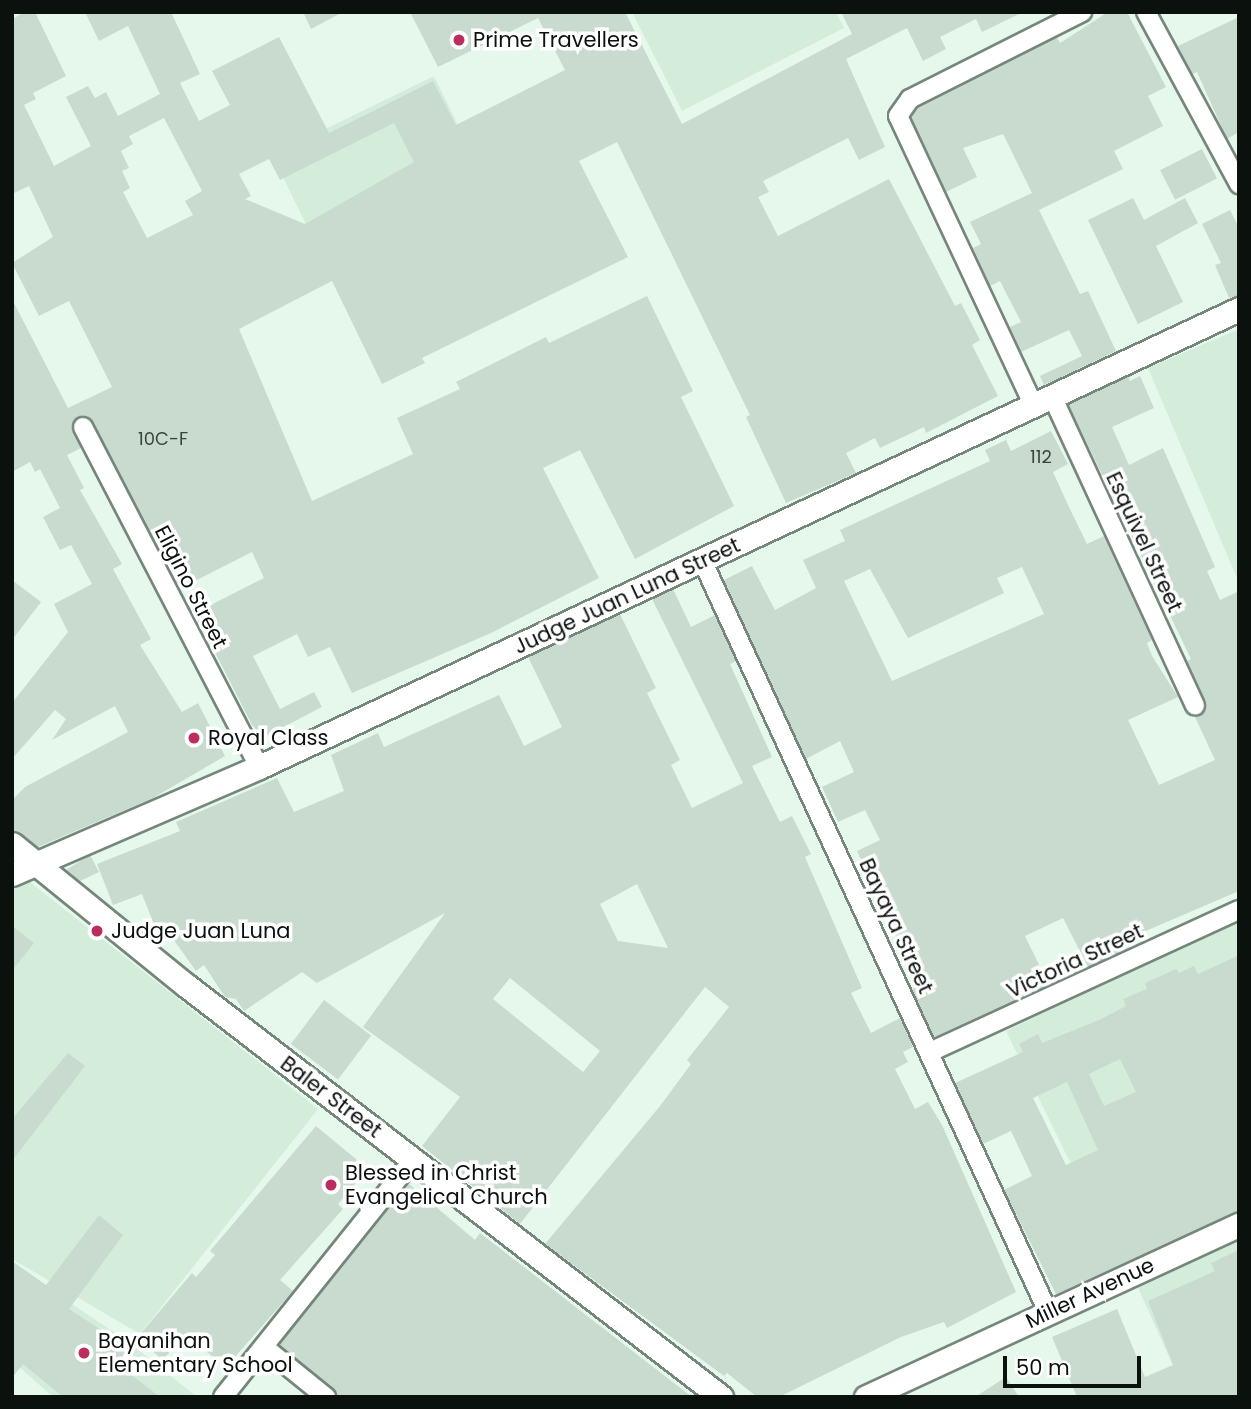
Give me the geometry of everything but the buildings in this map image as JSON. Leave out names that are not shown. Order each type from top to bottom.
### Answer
[{"type":"street","name":"Esquivel Street","points":[[1082,12],[910,99],[901,106],[899,128],[1043,400],[1195,706]]},
{"type":"street","points":[[1146,12],[1239,184]]},
{"type":"street","name":"Judge Juan Luna Street","points":[[12,874],[34,867],[259,767],[1239,309]]},
{"type":"street","name":"Eligino Street","points":[[83,427],[259,767]]},
{"type":"street","name":"Bayaya Street","points":[[702,560],[1048,1312]]},
{"type":"street","name":"Baler Street","points":[[12,844],[34,867],[721,1397]]},
{"type":"street","name":"Victoria Street","points":[[930,1052],[1239,910]]},
{"type":"street","points":[[223,1397],[414,1159]]},
{"type":"street","name":"Miller Avenue","points":[[866,1397],[1239,1225]]},
{"type":"street","points":[[264,1347],[326,1397]]},
{"type":"shaded area","points":[[632,12],[836,12],[844,28],[682,111]]},
{"type":"shaded area","points":[[434,76],[495,202],[334,281],[272,155]]},
{"type":"shaded area","points":[[1239,329],[1239,583],[1148,368]]},
{"type":"shaded area","points":[[30,882],[318,1109],[140,1334],[12,1259],[12,888]]},
{"type":"shaded area","points":[[1239,919],[1239,1212],[1121,1267],[1006,1031]]},
{"type":"shaded area","points":[[1239,1230],[1239,1397],[1187,1397],[1135,1281]]},
{"type":"shaded area","name":"Bayanihan Elementary School","points":[[66,1300],[130,1343],[197,1397],[53,1397],[16,1364]]},
{"type":"place","name":"Prime Travellers","points":[[459,40]]},
{"type":"place","name":"Royal Class","points":[[194,738]]},
{"type":"place","name":"Judge Juan Luna","points":[[97,931]]},
{"type":"place","name":"Blessed in Christ Evangelical Church","points":[[331,1185]]},
{"type":"place","name":"Bayanihan Elementary School","points":[[84,1353]]}]
